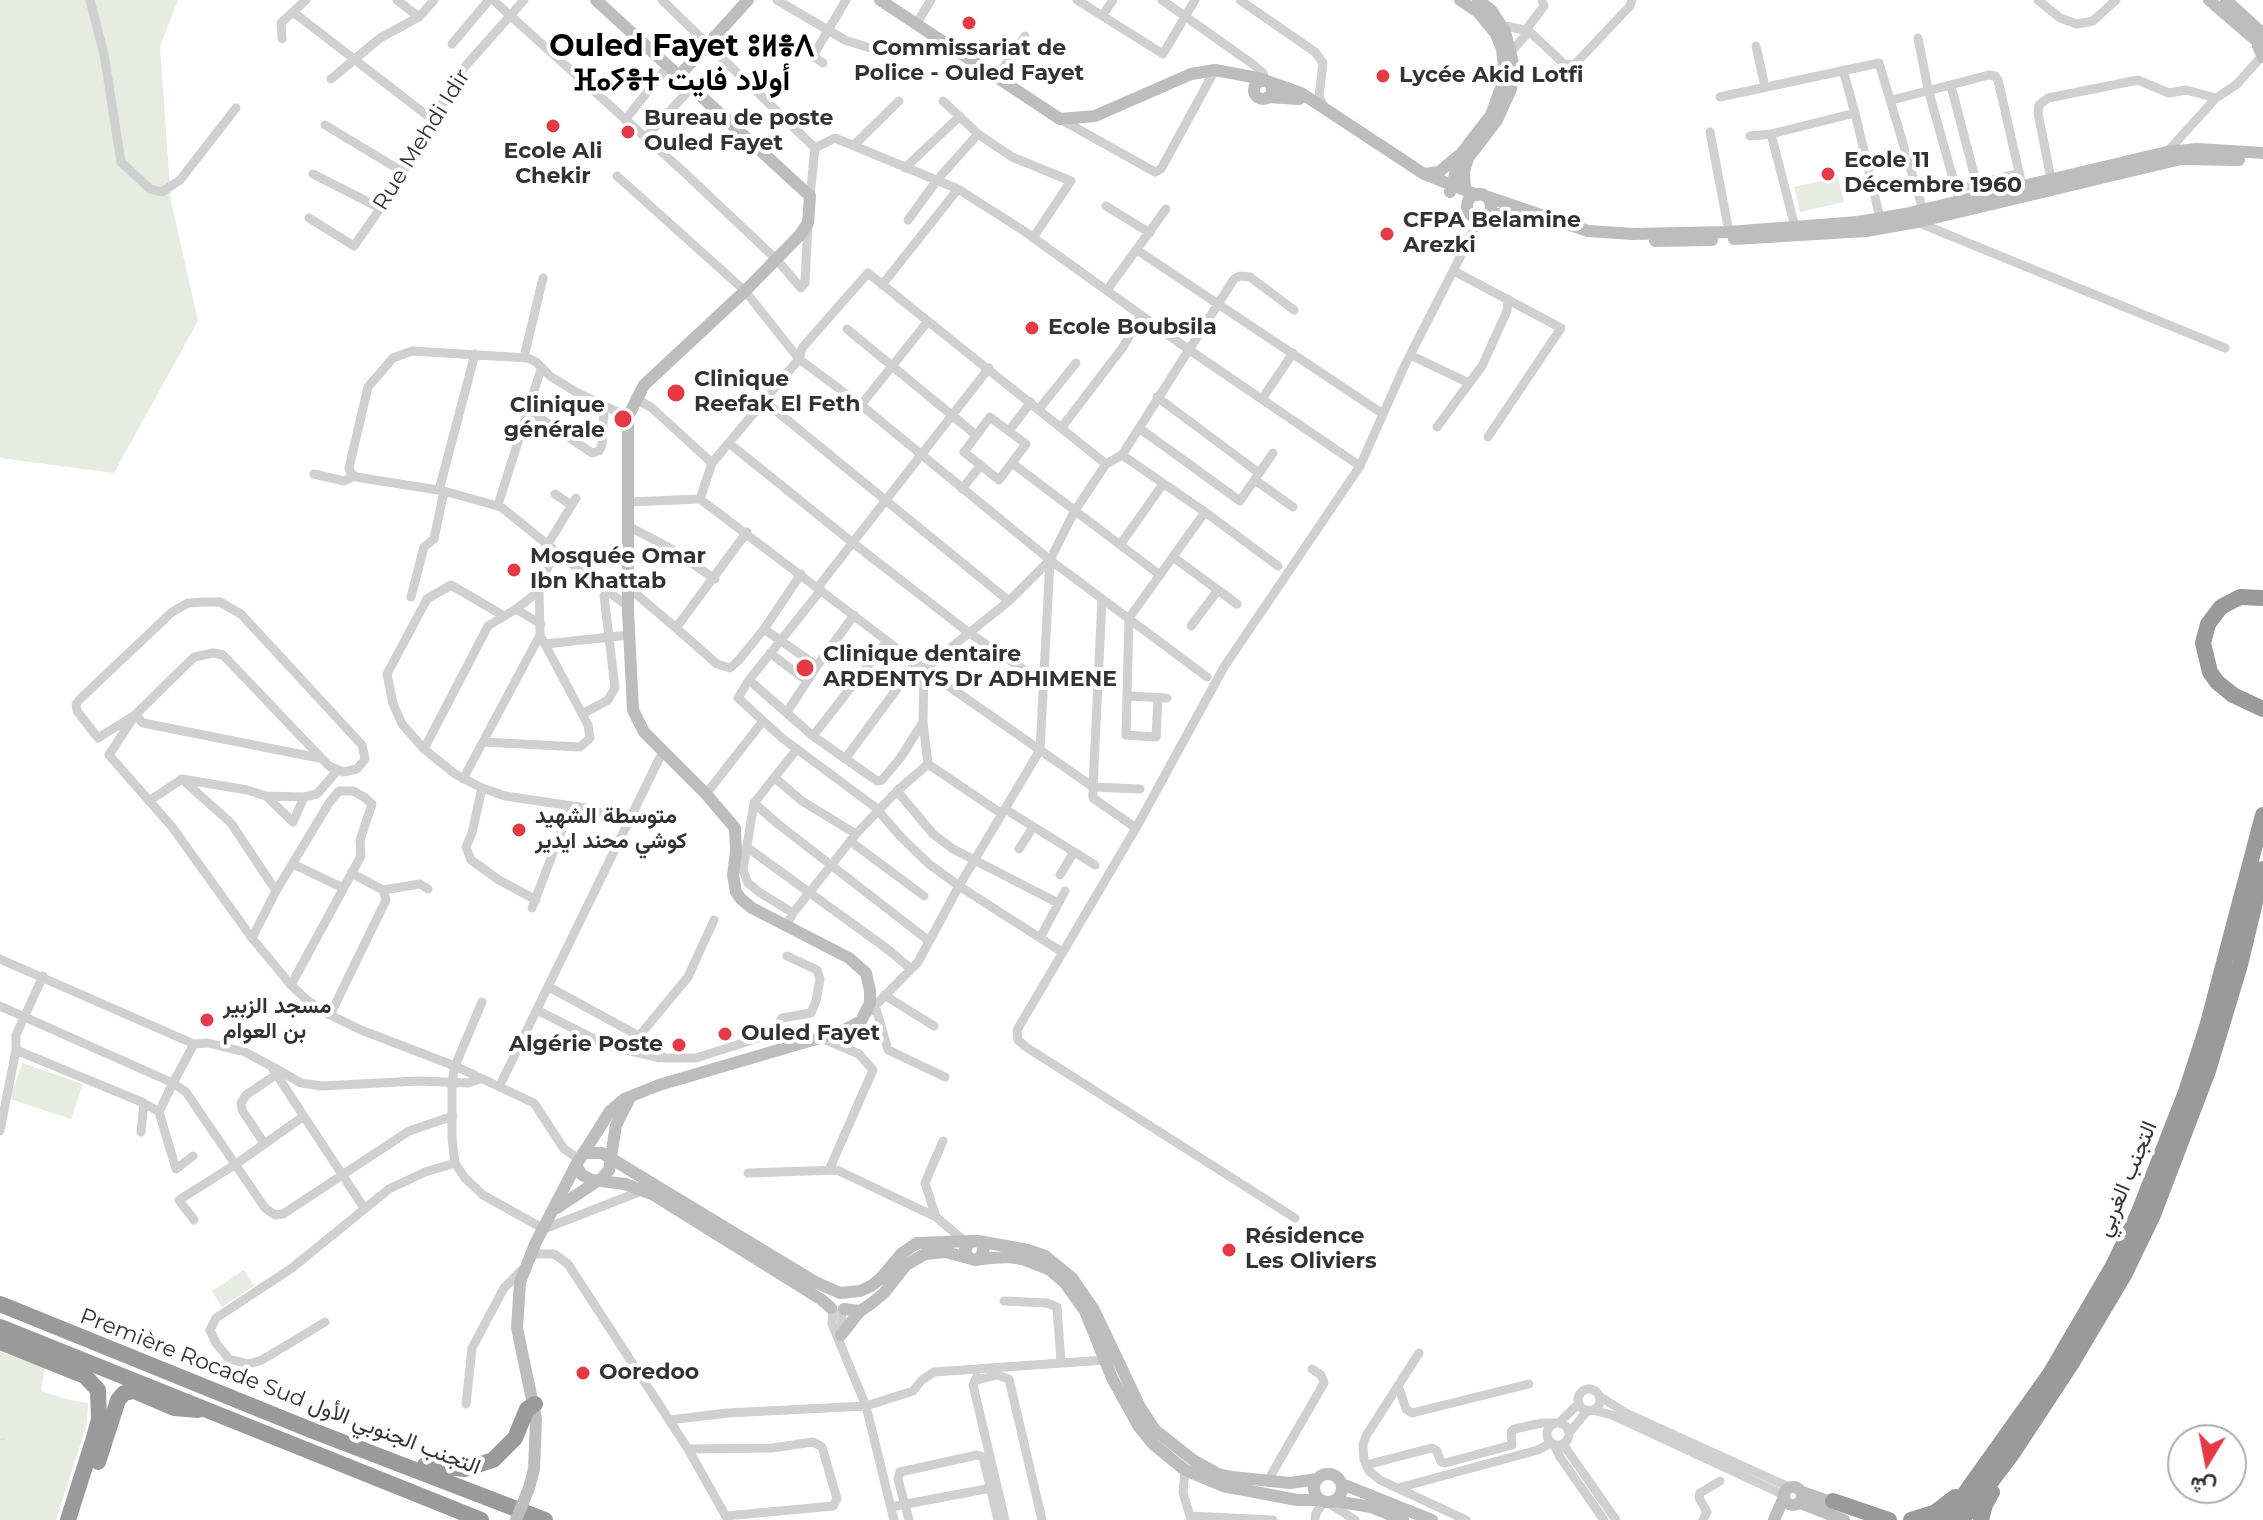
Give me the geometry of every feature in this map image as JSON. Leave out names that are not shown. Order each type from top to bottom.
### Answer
[{"type":"highway","points":[[2263,600],[2240,597],[2221,607],[2208,624],[2203,643],[2210,672],[2217,682],[2233,695],[2263,709]]},
{"type":"highway","points":[[2263,600],[2242,603],[2226,610],[2214,623],[2208,641],[2214,668],[2226,683],[2247,693],[2263,692]]},
{"type":"highway","name":"التجنب الغربي","points":[[1946,1520],[2050,1374],[2113,1266],[2139,1212],[2181,1105],[2207,1027],[2263,816]]},
{"type":"highway","name":"التجنب الغربي","points":[[1962,1520],[2053,1394],[2139,1247],[2197,1102],[2226,1014],[2263,869]]},
{"type":"highway","points":[[0,1295],[165,1371]]},
{"type":"highway","name":"Première Rocade Sud التجنب الجنوبي الأول","points":[[0,1304],[545,1520]]},
{"type":"highway","name":"Première Rocade Sud التجنب الجنوبي الأول","points":[[0,1327],[481,1520]]},
{"type":"highway","points":[[0,1342],[85,1376],[98,1390],[99,1419],[72,1520]]},
{"type":"highway","points":[[72,1520],[121,1394],[134,1391],[174,1408],[208,1409]]},
{"type":"highway","points":[[387,1459],[452,1469],[478,1467],[493,1460],[515,1438],[527,1409],[535,1404]]},
{"type":"highway","points":[[1981,1520],[1988,1498],[2004,1474],[2012,1454]]},
{"type":"highway","points":[[1911,1520],[1940,1509],[1975,1481]]},
{"type":"highway","points":[[1833,1501],[1889,1520]]},
{"type":"main road","points":[[516,1520],[529,1488],[536,1450],[535,1404],[517,1328],[517,1298],[531,1254],[580,1159],[610,1111],[631,1095],[840,1032],[861,1021],[870,1003],[866,973],[849,958],[752,908],[736,892],[733,875],[735,828],[644,732],[633,710],[628,606],[628,417],[644,385],[777,260],[808,223],[810,196],[596,0]]},
{"type":"main road","points":[[679,76],[748,0]]},
{"type":"main road","points":[[880,0],[1060,119],[1095,116],[1191,74],[1219,71],[1265,81],[1301,93],[1324,107],[1451,189],[1477,214],[1516,214],[1586,238],[1678,242],[1866,231],[1920,216],[2181,159],[2263,161]]},
{"type":"main road","points":[[1430,177],[1461,154],[1491,115],[1505,76],[1502,49],[1496,34],[1478,12],[1460,0]]},
{"type":"main road","points":[[1477,214],[1491,207],[1476,194],[1464,172],[1468,158],[1497,120],[1511,89],[1513,63],[1501,25],[1492,11],[1478,0]]},
{"type":"main road","points":[[2209,0],[2262,45]]},
{"type":"main road","points":[[2226,0],[2262,45]]},
{"type":"main road","points":[[1219,71],[1262,96],[1297,98],[1324,107]]},
{"type":"main road","points":[[1262,96],[1272,88],[1265,81]]},
{"type":"main road","points":[[1451,189],[1476,194],[1588,231],[1633,234],[1729,232],[1920,216],[1958,195],[2020,179],[2051,179],[2167,152],[2197,149],[2263,153]]},
{"type":"main road","points":[[1451,189],[1461,154]]},
{"type":"main road","points":[[1476,194],[1470,198],[1477,214]]},
{"type":"main road","points":[[554,1210],[606,1175],[612,1159],[616,1125],[631,1095]]},
{"type":"main road","points":[[580,1159],[596,1151],[612,1159],[815,1282],[839,1292],[860,1291],[871,1286],[901,1254],[917,1243],[971,1240],[1045,1256],[1072,1278],[1094,1310],[1140,1407],[1155,1430],[1170,1444],[1218,1474],[1290,1483],[1331,1474],[1338,1477],[1342,1484],[1432,1520]]},
{"type":"main road","points":[[580,1159],[586,1178],[644,1190],[837,1310],[860,1311]]},
{"type":"main road","points":[[971,1240],[965,1250],[967,1256],[974,1260]]},
{"type":"main road","points":[[841,1339],[860,1311],[884,1293],[906,1265],[925,1254],[945,1252],[974,1260],[1009,1257],[1036,1263],[1050,1270],[1075,1294],[1122,1398],[1139,1427],[1153,1444],[1185,1470],[1223,1486],[1297,1500],[1371,1507],[1403,1520]]},
{"type":"main road","points":[[837,1310],[829,1299],[839,1292]]},
{"type":"main road","points":[[1317,1479],[1314,1489],[1327,1501]]},
{"type":"main road","points":[[1327,1501],[1340,1496],[1342,1484]]},
{"type":"main road","points":[[1793,1496],[1833,1501],[1868,1520]]},
{"type":"main road","points":[[1791,1518],[1793,1496]]},
{"type":"main road","points":[[1774,1520],[1793,1496]]},
{"type":"main road","points":[[1793,1496],[1844,1520]]},
{"type":"street","points":[[90,0],[104,54],[121,162],[150,189],[162,192],[180,180],[236,108]]},
{"type":"street","points":[[282,39],[281,23],[306,0]]},
{"type":"street","points":[[397,0],[419,17]]},
{"type":"street","points":[[331,79],[380,38],[419,17],[434,0]]},
{"type":"street","points":[[452,44],[491,0],[777,260],[801,288],[804,287],[808,223]]},
{"type":"street","name":"Rue Mehdi Idir","points":[[309,218],[354,246],[403,172],[461,71],[524,0]]},
{"type":"street","points":[[662,0],[815,148]]},
{"type":"street","points":[[777,0],[845,40],[873,49]]},
{"type":"street","points":[[823,63],[813,56],[846,0]]},
{"type":"street","points":[[916,24],[931,0]]},
{"type":"street","points":[[1077,0],[1163,54],[1195,0]]},
{"type":"street","points":[[1102,16],[1113,0]]},
{"type":"street","points":[[1162,0],[1254,65],[1263,73],[1265,81]]},
{"type":"street","points":[[1240,0],[1315,52],[1323,63],[1319,96],[1324,107]]},
{"type":"street","points":[[1511,52],[1545,4],[1542,0]]},
{"type":"street","points":[[1501,25],[1527,31],[1564,64],[1574,65],[1630,6],[1632,0]]},
{"type":"street","points":[[2038,0],[2060,18],[2077,24],[2093,21],[2116,0]]},
{"type":"street","points":[[293,12],[433,120]]},
{"type":"street","points":[[997,77],[1025,36]]},
{"type":"street","points":[[1892,100],[1928,89],[1989,75],[1997,78],[2020,179],[1977,185],[1958,195],[1928,89],[1918,38]]},
{"type":"street","points":[[2167,152],[2216,98],[2236,85],[2262,45]]},
{"type":"street","points":[[1756,46],[1765,87]]},
{"type":"street","points":[[1720,97],[1879,63],[1892,100],[1920,216],[2225,348]]},
{"type":"street","points":[[625,120],[668,66]]},
{"type":"street","points":[[1843,70],[1880,218]]},
{"type":"street","points":[[1060,119],[1155,172],[1161,169],[1219,71]]},
{"type":"street","points":[[2051,179],[2038,113],[2039,105],[2048,98],[2138,80],[2169,93],[2186,90],[2216,98]]},
{"type":"street","points":[[1951,86],[1977,185]]},
{"type":"street","points":[[645,138],[691,88]]},
{"type":"street","points":[[854,145],[899,101]]},
{"type":"street","points":[[943,101],[978,134],[1012,157],[1071,181],[1033,238]]},
{"type":"street","points":[[1750,136],[1771,134],[1855,113]]},
{"type":"street","points":[[905,168],[960,116]]},
{"type":"street","points":[[325,125],[403,172]]},
{"type":"street","points":[[1710,132],[1729,232]]},
{"type":"street","points":[[908,220],[937,180],[978,134]]},
{"type":"street","points":[[1771,134],[1795,227]]},
{"type":"street","points":[[815,148],[835,138],[958,189],[1360,466]]},
{"type":"street","points":[[810,196],[815,148]]},
{"type":"street","points":[[313,174],[380,208]]},
{"type":"street","points":[[617,176],[745,291],[799,359],[861,405],[1050,560],[1207,677]]},
{"type":"street","points":[[882,285],[958,189]]},
{"type":"street","points":[[1106,206],[1150,233]]},
{"type":"street","points":[[1107,290],[1166,209]]},
{"type":"street","points":[[1295,1218],[1039,1055],[1018,1040],[1017,1030],[1136,828],[1224,667],[1360,466],[1410,355],[1471,238],[1477,214]]},
{"type":"street","points":[[1137,250],[1383,414]]},
{"type":"street","points":[[1454,271],[1561,328],[1488,437]]},
{"type":"street","points":[[700,499],[712,463],[799,359],[802,348],[868,273],[1106,464]]},
{"type":"street","points":[[845,759],[920,666],[1009,601],[1050,560],[1074,512],[1106,464],[1122,455],[1234,279],[1243,275],[1250,277],[1294,310]]},
{"type":"street","points":[[524,357],[543,278]]},
{"type":"street","points":[[1437,427],[1493,345],[1507,311],[1508,299]]},
{"type":"street","points":[[1062,427],[1123,347],[1141,315]]},
{"type":"street","points":[[861,405],[928,321]]},
{"type":"street","points":[[847,329],[976,435]]},
{"type":"street","points":[[354,476],[349,468],[368,387],[384,366],[401,353],[524,357],[534,360],[541,369],[604,407],[628,417]]},
{"type":"street","points":[[1262,399],[1293,353]]},
{"type":"street","points":[[411,597],[415,556],[434,539],[442,491],[475,354]]},
{"type":"street","points":[[1410,355],[1469,383]]},
{"type":"street","points":[[1009,431],[1076,363]]},
{"type":"street","points":[[989,368],[738,698],[797,749],[879,811],[915,852],[959,886],[1062,952]]},
{"type":"street","points":[[498,505],[541,369]]},
{"type":"street","points":[[1157,397],[1293,507]]},
{"type":"street","points":[[635,398],[652,408],[712,463]]},
{"type":"street","points":[[764,401],[1009,601]]},
{"type":"street","points":[[528,410],[592,453],[599,451],[602,445],[604,407]]},
{"type":"street","points":[[990,417],[1009,431],[1026,444],[999,480],[964,452],[990,417]]},
{"type":"street","points":[[1139,428],[1240,501],[1273,453]]},
{"type":"street","points":[[730,444],[968,632],[1043,683]]},
{"type":"street","points":[[1122,455],[1278,566]]},
{"type":"street","points":[[1012,463],[1160,575]]},
{"type":"street","points":[[962,489],[981,465]]},
{"type":"street","points":[[314,474],[344,481],[354,476],[442,491],[498,505],[628,606]]},
{"type":"street","points":[[1120,545],[1163,484]]},
{"type":"street","points":[[424,749],[488,626],[530,599],[539,586],[573,502],[555,494]]},
{"type":"street","points":[[628,502],[700,499],[920,666],[1093,787],[1140,789]]},
{"type":"street","points":[[1127,696],[1162,698],[1156,737],[1126,735],[1127,696],[1129,618],[1205,512]]},
{"type":"street","points":[[628,526],[668,547],[715,579]]},
{"type":"street","points":[[676,628],[747,532]]},
{"type":"street","points":[[1173,557],[1237,604]]},
{"type":"street","points":[[861,1021],[918,962],[1040,750],[1050,560]]},
{"type":"street","points":[[628,587],[717,664],[730,668],[764,629],[801,574]]},
{"type":"street","points":[[504,616],[451,585],[427,599],[387,674],[393,704],[402,724],[424,749],[463,779],[482,788],[505,796],[571,806],[627,821]]},
{"type":"street","points":[[483,742],[580,747],[590,738],[582,714],[543,640],[539,586]]},
{"type":"street","points":[[1191,626],[1218,590]]},
{"type":"street","points":[[582,714],[604,703],[613,692],[615,683],[604,596]]},
{"type":"street","points":[[1102,599],[1093,798],[1136,828]]},
{"type":"street","points":[[109,755],[135,715],[194,657],[213,653],[223,655],[319,758],[337,771],[350,771],[362,764],[365,755],[362,745],[241,614],[220,602],[180,606],[80,699],[76,704],[77,711],[109,755],[173,828],[252,938],[291,985],[330,1015],[500,1085],[534,1103],[564,1149],[580,1159]]},
{"type":"street","points":[[516,609],[541,624]]},
{"type":"street","points":[[787,712],[854,615]]},
{"type":"street","points":[[764,629],[817,666]]},
{"type":"street","points":[[543,640],[629,635]]},
{"type":"street","points":[[463,779],[543,640]]},
{"type":"street","points":[[813,736],[887,641]]},
{"type":"street","points":[[770,653],[807,681]]},
{"type":"street","points":[[920,666],[928,764]]},
{"type":"street","points":[[749,680],[813,736],[880,781],[901,757],[923,722]]},
{"type":"street","points":[[98,738],[135,715]]},
{"type":"street","points":[[135,715],[143,723],[319,758]]},
{"type":"street","points":[[706,794],[763,721]]},
{"type":"street","points":[[793,913],[748,883],[743,870],[754,803],[797,749]]},
{"type":"street","points":[[500,1085],[663,751]]},
{"type":"street","points":[[786,926],[853,838],[897,791],[928,764]]},
{"type":"street","points":[[928,764],[1095,865]]},
{"type":"street","points":[[149,801],[182,779],[266,796],[304,797],[321,791],[337,771]]},
{"type":"street","points":[[775,778],[924,896]]},
{"type":"street","points":[[182,779],[231,823],[276,891]]},
{"type":"street","points":[[482,788],[466,847],[471,860],[534,904],[571,806]]},
{"type":"street","points":[[252,938],[276,891],[339,791],[353,791],[372,804],[360,840],[361,856],[291,985]]},
{"type":"street","points":[[897,791],[933,834],[974,861],[1058,903]]},
{"type":"street","points":[[266,796],[293,822],[304,797]]},
{"type":"street","points":[[754,803],[929,941]]},
{"type":"street","points":[[1019,849],[1033,827]]},
{"type":"street","points":[[748,848],[911,969]]},
{"type":"street","points":[[1060,875],[1074,852]]},
{"type":"street","points":[[293,864],[343,888]]},
{"type":"street","points":[[351,873],[383,890],[420,884],[428,889]]},
{"type":"street","points":[[330,1015],[386,900],[383,890]]},
{"type":"street","points":[[1040,938],[1065,891]]},
{"type":"street","points":[[639,1036],[688,977],[714,920]]},
{"type":"street","points":[[537,1010],[606,1045],[664,1058],[696,1058],[771,1034],[782,1018],[811,1013],[820,979],[817,970],[787,956]]},
{"type":"street","points":[[0,959],[194,1044],[208,1043],[245,1052],[301,1083],[322,1086],[418,1081],[468,1083],[480,1079]]},
{"type":"street","points":[[0,1131],[16,1050],[16,1035],[43,976]]},
{"type":"street","points":[[549,987],[639,1036],[664,1058]]},
{"type":"street","points":[[884,995],[934,1026]]},
{"type":"street","points":[[482,1002],[455,1066],[452,1082],[455,1163],[465,1178],[483,1195],[544,1229],[644,1190]]},
{"type":"street","points":[[875,1005],[888,1050],[945,1077]]},
{"type":"street","points":[[0,1006],[173,1083],[186,1092],[267,1211],[275,1215],[283,1214],[409,1131],[453,1116]]},
{"type":"street","points":[[819,1038],[859,1054],[873,1070],[829,1170]]},
{"type":"street","points":[[193,1156],[176,1169],[159,1112],[194,1044]]},
{"type":"street","points":[[16,1050],[159,1112]]},
{"type":"street","points":[[274,1070],[364,1208]]},
{"type":"street","points":[[264,1143],[242,1110],[241,1103],[274,1070]]},
{"type":"street","points":[[141,1132],[144,1103]]},
{"type":"street","points":[[194,1220],[179,1200],[304,1116]]},
{"type":"street","points":[[936,1217],[925,1183],[943,1141]]},
{"type":"street","points":[[325,1322],[262,1360],[249,1364],[229,1359],[210,1330],[216,1318],[284,1274],[389,1189],[425,1172],[455,1163]]},
{"type":"street","points":[[748,1173],[837,1170],[936,1217],[971,1240]]},
{"type":"street","points":[[531,1254],[554,1254],[568,1264],[670,1420],[727,1518],[833,1506],[837,1499],[822,1447],[813,1442],[772,1448],[688,1449]]},
{"type":"street","points":[[466,1404],[472,1348],[504,1288],[525,1268]]},
{"type":"street","points":[[1004,1301],[1047,1303],[1057,1307],[1061,1362]]},
{"type":"street","points":[[837,1310],[841,1339],[866,1406],[894,1520]]},
{"type":"street","points":[[1419,1353],[1364,1440],[1362,1450],[1366,1465],[1375,1476],[1466,1520]]},
{"type":"street","points":[[670,1420],[727,1413],[866,1406],[913,1391],[934,1372],[1105,1360]]},
{"type":"street","points":[[976,1368],[977,1380]]},
{"type":"street","points":[[1267,1482],[1324,1383],[1321,1375],[1312,1369]]},
{"type":"street","points":[[1005,1520],[973,1385],[977,1380],[997,1375],[1009,1379],[1042,1520]]},
{"type":"street","points":[[1398,1385],[1408,1412],[1412,1413],[1529,1384]]},
{"type":"street","points":[[1616,1520],[1547,1434],[1549,1427],[1579,1403],[1581,1393],[1587,1389],[1622,1411],[1793,1496]]},
{"type":"street","points":[[1397,1488],[1556,1444],[1599,1405],[1599,1396]]},
{"type":"street","points":[[1579,1403],[1793,1496]]},
{"type":"street","points":[[1366,1465],[1432,1448],[1445,1463],[1511,1445],[1514,1429],[1542,1423],[1557,1423],[1567,1427],[1569,1433]]},
{"type":"street","points":[[1556,1444],[1560,1457],[1604,1520]]},
{"type":"street","points":[[909,1520],[898,1479],[900,1472],[977,1455],[983,1457],[998,1520]]},
{"type":"street","points":[[1185,1470],[1183,1493],[1191,1518],[1273,1520]]},
{"type":"street","points":[[1703,1520],[1707,1512],[1699,1498],[1700,1493],[1720,1481]]},
{"type":"street","points":[[891,1507],[991,1488]]},
{"type":"street","points":[[1315,1520],[1316,1513],[1327,1501],[1355,1520]]},
{"type":"shaded area","points":[[0,0],[178,0],[160,47],[171,201],[198,321],[114,473],[0,458]]},
{"type":"shaded area","points":[[1838,177],[1844,202],[1800,212],[1794,187]]},
{"type":"shaded area","points":[[22,1063],[83,1084],[71,1119],[10,1099]]},
{"type":"shaded area","points":[[244,1270],[254,1286],[222,1307],[212,1291]]},
{"type":"shaded area","points":[[0,1352],[45,1367],[41,1391],[88,1403],[87,1424],[56,1520],[0,1520]]},
{"type":"place","name":"Commissariat de Police - Ouled Fayet","points":[[969,23]]},
{"type":"place","name":"Lycée Akid Lotfi","points":[[1383,76]]},
{"type":"place","name":"Ecole Ali Chekir","points":[[553,126]]},
{"type":"place","name":"Bureau de poste Ouled Fayet","points":[[628,132]]},
{"type":"place","name":"Ecole 11 Décembre 1960","points":[[1828,174]]},
{"type":"place","name":"CFPA Belamine Arezki","points":[[1387,234]]},
{"type":"place","name":"Ecole Boubsila","points":[[1032,328]]},
{"type":"place","name":"Clinique Reefak El Feth","points":[[676,393]]},
{"type":"place","name":"Clinique générale","points":[[623,419]]},
{"type":"place","name":"Mosquée Omar Ibn Khattab","points":[[514,570]]},
{"type":"place","name":"Clinique dentaire ARDENTYS Dr ADHIMENE","points":[[805,668]]},
{"type":"place","name":"متوسطة الشهيد كوشي محند ايدير","points":[[519,830]]},
{"type":"place","name":"مسجد الزبير بن العوام","points":[[207,1020]]},
{"type":"place","name":"Ouled Fayet","points":[[725,1034]]},
{"type":"place","name":"Algérie Poste","points":[[679,1045]]},
{"type":"place","name":"Résidence Les Oliviers","points":[[1229,1250]]},
{"type":"place","name":"Ooredoo","points":[[583,1373]]},
{"type":"district","name":"Ouled Fayet ⵓⵍⴻⴷ ⴼⴰⵢⴻⵜ أولاد فايت","points":[[682,64]]}]
